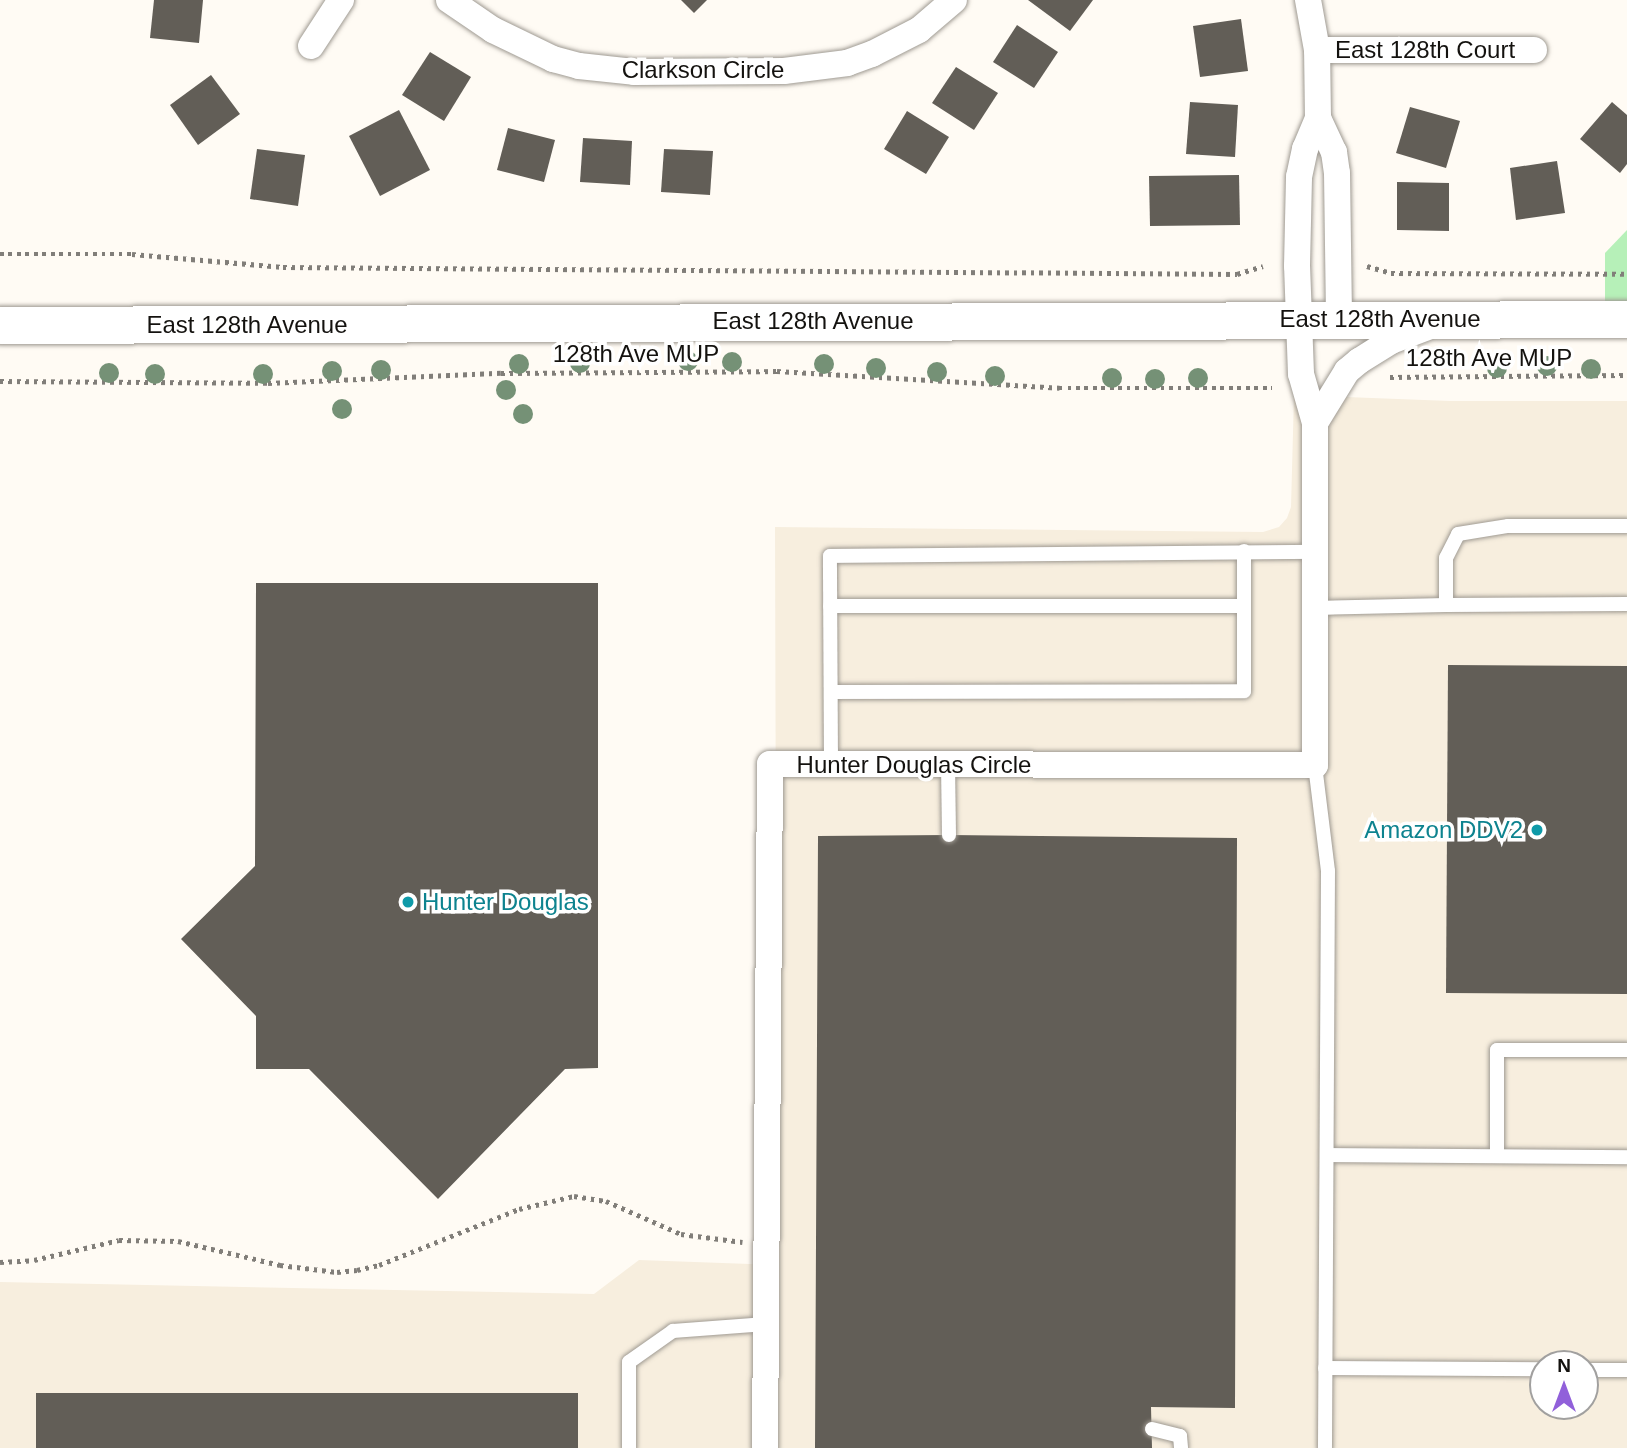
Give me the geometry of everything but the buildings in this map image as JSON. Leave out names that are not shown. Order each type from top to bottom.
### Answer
[{"type":"main road","name":"East 128th Avenue","points":[[0,325],[1298,318],[1627,319]]},
{"type":"street","points":[[311,46],[341,0]]},
{"type":"street","name":"Clarkson Circle","points":[[449,0],[493,30],[553,59],[579,66],[634,72],[784,71],[847,63],[872,54],[919,30],[954,0]]},
{"type":"street","points":[[1308,0],[1317,50],[1318,118],[1336,162],[1339,318]]},
{"type":"street","name":"East 128th Court","points":[[1317,50],[1534,50]]},
{"type":"street","points":[[1315,765],[1315,423],[1301,374],[1298,318],[1299,177],[1305,149],[1318,118]]},
{"type":"street","points":[[1315,423],[1346,371],[1391,341],[1451,318]]},
{"type":"street","name":"Hunter Douglas Circle","points":[[765,1448],[770,764],[1315,765]]},
{"type":"lane","points":[[1446,605],[1446,558],[1458,534],[1508,526],[1627,526]]},
{"type":"lane","points":[[831,692],[1244,691],[1244,551]]},
{"type":"lane","points":[[831,764],[830,556],[1314,552]]},
{"type":"lane","points":[[1315,607],[1627,604]]},
{"type":"lane","points":[[830,606],[1244,606]]},
{"type":"lane","points":[[948,764],[949,835]]},
{"type":"lane","points":[[1315,765],[1328,871],[1325,1448]]},
{"type":"lane","points":[[1497,1156],[1497,1050],[1627,1050]]},
{"type":"lane","points":[[1328,1155],[1627,1157]]},
{"type":"lane","points":[[629,1448],[629,1362],[673,1331],[766,1324]]},
{"type":"lane","points":[[1325,1368],[1529,1369]]},
{"type":"lane","points":[[1599,1370],[1627,1370]]},
{"type":"lane","points":[[1152,1429],[1181,1436],[1181,1448]]},
{"type":"path","points":[[0,254],[132,254],[283,267],[1237,274],[1263,267]]},
{"type":"path","points":[[1366,265],[1391,273],[1627,274]]},
{"type":"path","name":"128th Ave MUP","points":[[0,381],[268,383],[501,373],[776,371],[1059,388],[1272,388]]},
{"type":"path","name":"128th Ave MUP","points":[[1380,382],[1387,377],[1412,374],[1627,375]]},
{"type":"path","points":[[0,1262],[34,1261],[119,1240],[178,1241],[280,1265],[337,1272],[358,1270],[380,1265],[519,1209],[574,1196],[606,1201],[681,1234],[745,1242]]},
{"type":"shaded area","points":[[1294,395],[1450,401],[1627,401],[1627,1448],[0,1448],[0,1282],[594,1294],[639,1260],[777,1265],[775,527],[1263,532],[1279,527],[1287,518],[1291,507]]},
{"type":"green space","points":[[1627,230],[1627,319],[1605,319],[1605,253]]},
{"type":"place","name":"Amazon DDV2","points":[[1537,830]]},
{"type":"place","name":"Hunter Douglas","points":[[408,902]]}]
